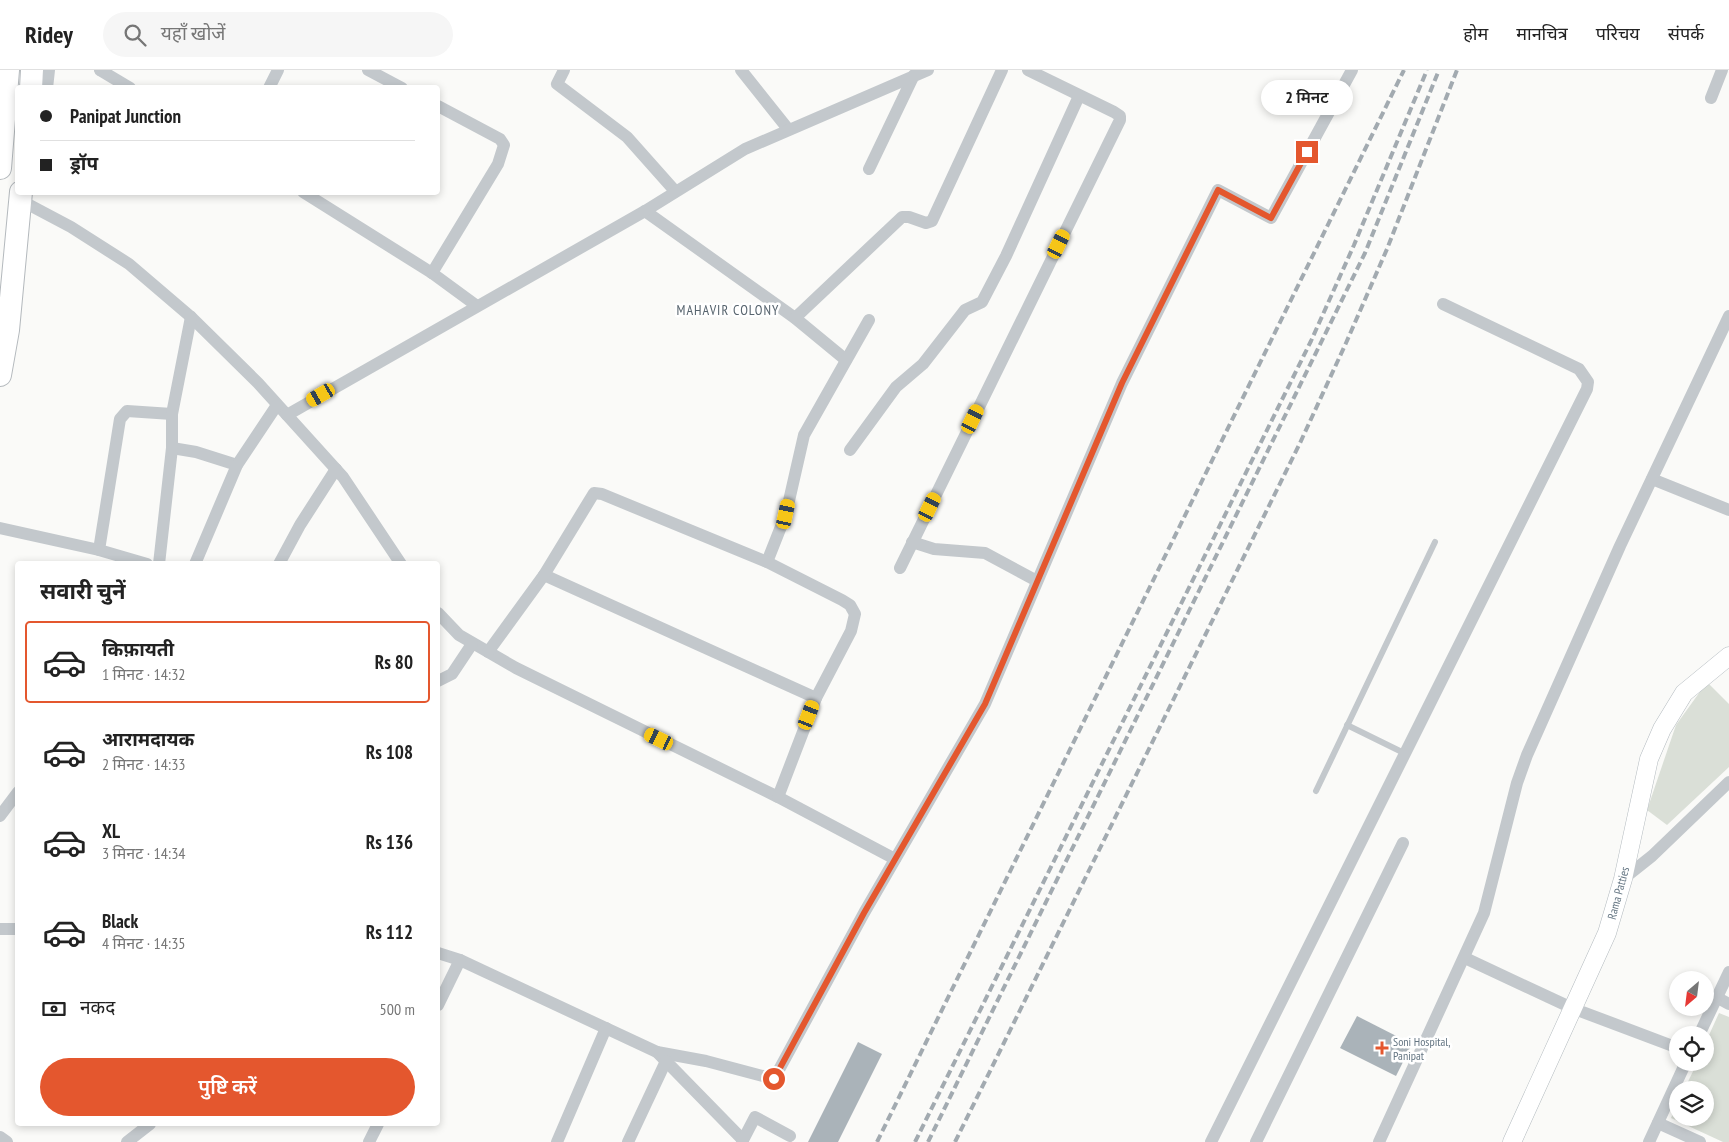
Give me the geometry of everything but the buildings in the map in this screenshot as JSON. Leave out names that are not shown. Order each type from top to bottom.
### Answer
[{"type":"highway","points":[[0,168],[8,70]]},
{"type":"highway","points":[[31,85],[32,70]]},
{"type":"highway","points":[[0,375],[26,197]]},
{"type":"street","points":[[47,85],[49,70]]},
{"type":"street","points":[[100,70],[125,85]]},
{"type":"street","points":[[270,85],[278,70]]},
{"type":"street","points":[[368,70],[396,85]]},
{"type":"street","points":[[564,70],[557,84],[627,137],[675,191]]},
{"type":"street","points":[[741,70],[788,129]]},
{"type":"street","points":[[286,415],[646,211],[675,191],[745,149],[928,70]]},
{"type":"street","points":[[795,318],[902,218],[909,216],[926,223],[932,221],[1002,70]]},
{"type":"street","points":[[900,568],[1120,120],[1120,116],[1114,112],[1028,70]]},
{"type":"street","points":[[661,1056],[706,1061],[774,1079],[895,860],[985,704],[1122,383],[1218,190],[1271,218],[1352,70]]},
{"type":"street","points":[[1711,98],[1722,70]]},
{"type":"street","points":[[869,170],[914,75]]},
{"type":"street","points":[[850,450],[896,387],[923,364],[965,310],[982,302],[1006,256],[1079,96]]},
{"type":"street","points":[[432,273],[498,164],[504,145],[500,139],[440,107]]},
{"type":"street","points":[[308,195],[432,273],[477,306]]},
{"type":"street","points":[[26,197],[129,264],[191,317],[278,405],[336,469],[399,561]]},
{"type":"street","points":[[646,211],[795,318],[846,360]]},
{"type":"street","points":[[1211,1142],[1587,389],[1588,382],[1580,369],[1443,304]]},
{"type":"street","points":[[1379,1142],[1484,913],[1517,782],[1527,755],[1652,479],[1729,316]]},
{"type":"street","points":[[159,561],[172,448],[172,414],[191,317]]},
{"type":"street","points":[[767,562],[786,514],[804,435],[870,320]]},
{"type":"street","points":[[197,561],[237,465],[278,405]]},
{"type":"street","points":[[99,550],[120,419],[128,411],[172,414]]},
{"type":"street","points":[[172,448],[196,452],[237,465]]},
{"type":"street","points":[[281,561],[300,524],[336,469]]},
{"type":"street","points":[[1652,479],[1729,510]]},
{"type":"street","points":[[488,652],[544,575],[594,493],[767,562],[842,600],[850,605],[855,614],[851,630],[816,698],[778,797]]},
{"type":"street","points":[[0,528],[99,550],[136,561]]},
{"type":"street","points":[[912,542],[934,549],[985,553],[1037,581]]},
{"type":"street","points":[[544,575],[816,698]]},
{"type":"street","points":[[440,615],[458,635],[516,668],[778,797],[895,860]]},
{"type":"street","points":[[440,679],[452,674],[472,644]]},
{"type":"street","name":"Rama Patties","points":[[1512,1142],[1608,933],[1623,879],[1649,759],[1662,729],[1684,693],[1729,656]]},
{"type":"street","points":[[1623,879],[1652,856],[1729,782]]},
{"type":"street","points":[[0,816],[15,796]]},
{"type":"street","points":[[1256,1142],[1403,843]]},
{"type":"street","points":[[0,929],[15,929]]},
{"type":"street","points":[[440,954],[460,960],[606,1028],[661,1056],[743,1141],[755,1117],[790,1136]]},
{"type":"street","points":[[1465,958],[1572,1008],[1669,1045]]},
{"type":"street","points":[[440,1001],[460,960]]},
{"type":"street","points":[[1703,1026],[1729,972]]},
{"type":"street","points":[[1716,997],[1729,1004]]},
{"type":"street","points":[[557,1142],[606,1028]]},
{"type":"street","points":[[628,1142],[661,1056]]},
{"type":"street","points":[[1649,1142],[1682,1071]]},
{"type":"street","points":[[1658,1123],[1700,1142]]},
{"type":"street","points":[[127,1142],[147,1126]]},
{"type":"street","points":[[369,1142],[377,1126]]},
{"type":"street","points":[[0,1137],[7,1142]]},
{"type":"lane","points":[[1316,791],[1435,542]]},
{"type":"lane","points":[[1347,725],[1406,754]]},
{"type":"shaded area","points":[[1707,682],[1729,704],[1729,767],[1667,825],[1647,810],[1676,725]]},
{"type":"shaded area","points":[[1719,1013],[1729,1017],[1729,1142],[1723,1142],[1688,1126],[1714,1126],[1714,1081],[1688,1081],[1693,1071],[1714,1071],[1713,1026]]},
{"type":"railway","points":[[877,1142],[1404,70]]},
{"type":"railway","points":[[915,1142],[1311,341],[1354,245],[1427,70]]},
{"type":"railway","points":[[928,1142],[1365,253],[1439,70]]},
{"type":"railway","points":[[955,1142],[1300,443],[1387,249],[1457,70]]},
{"type":"place","name":"Soni Hospital, Panipat","points":[[1382,1048]]},
{"type":"district","name":"MAHAVIR COLONY","points":[[728,310]]},
{"type":"route","points":[[774,1079],[864,913],[985,704],[1122,383],[1218,190],[1271,218],[1307,152]]}]
